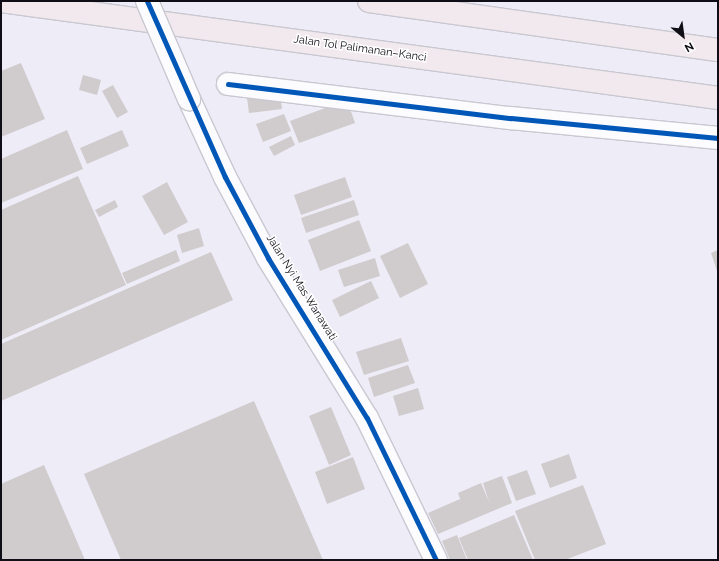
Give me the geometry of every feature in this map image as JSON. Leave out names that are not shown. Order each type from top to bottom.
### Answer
[{"type":"highway","name":"Jalan Tol Palimanan–Kanci","points":[[1,1],[718,98]]},
{"type":"highway","points":[[369,1],[718,50]]},
{"type":"street","name":"Jalan Nyi Mas Wanawati","points":[[147,1],[189,99],[225,177],[268,258],[367,418],[436,560]]},
{"type":"street","points":[[228,84],[511,118],[718,138]]},
{"type":"building","points":[[21,63],[45,119],[1,137],[1,71]]},
{"type":"building","points":[[83,75],[101,80],[97,95],[79,90]]},
{"type":"building","points":[[113,85],[128,112],[117,118],[102,91]]},
{"type":"building","points":[[280,94],[282,109],[249,113],[247,98]]},
{"type":"building","points":[[347,100],[355,123],[299,143],[290,121]]},
{"type":"building","points":[[284,114],[291,131],[263,142],[256,124]]},
{"type":"building","points":[[67,130],[83,169],[1,203],[1,159]]},
{"type":"building","points":[[122,130],[129,146],[87,164],[80,148]]},
{"type":"building","points":[[291,136],[295,145],[274,156],[269,147]]},
{"type":"building","points":[[78,176],[126,285],[1,340],[1,210]]},
{"type":"building","points":[[345,177],[352,197],[301,215],[294,195]]},
{"type":"building","points":[[167,182],[188,222],[164,235],[142,196]]},
{"type":"building","points":[[115,200],[118,207],[99,217],[95,210]]},
{"type":"building","points":[[354,200],[359,215],[306,233],[301,218]]},
{"type":"building","points":[[359,220],[371,251],[320,271],[308,240]]},
{"type":"building","points":[[199,228],[204,246],[182,253],[177,235]]},
{"type":"building","points":[[408,243],[428,284],[400,298],[380,256]]},
{"type":"building","points":[[176,250],[180,261],[127,284],[122,273]]},
{"type":"building","points":[[718,250],[718,274],[711,253]]},
{"type":"building","points":[[211,252],[233,300],[1,401],[1,344]]},
{"type":"building","points":[[375,258],[380,276],[344,287],[338,270]]},
{"type":"building","points":[[371,281],[379,298],[340,317],[332,300]]},
{"type":"building","points":[[401,338],[409,361],[364,375],[356,352]]},
{"type":"building","points":[[408,365],[415,383],[374,397],[368,378]]},
{"type":"building","points":[[418,388],[424,409],[399,416],[393,396]]},
{"type":"building","points":[[254,401],[323,560],[121,560],[84,474]]},
{"type":"building","points":[[331,407],[351,455],[329,465],[309,416]]},
{"type":"building","points":[[569,454],[577,478],[550,488],[541,464]]},
{"type":"building","points":[[353,457],[365,489],[327,504],[315,472]]},
{"type":"building","points":[[44,465],[85,560],[1,560],[1,484]]},
{"type":"building","points":[[527,470],[536,494],[516,501],[507,477]]},
{"type":"building","points":[[502,476],[512,503],[438,534],[428,513],[460,499],[462,504],[458,493],[481,483],[489,502],[483,483]]},
{"type":"building","points":[[583,485],[606,544],[565,560],[535,560],[515,511]]},
{"type":"building","points":[[514,515],[533,560],[468,560],[459,538]]},
{"type":"building","points":[[457,535],[467,560],[450,560],[442,541]]},
{"type":"cycle path","points":[[147,1],[225,177],[268,258],[367,418],[436,560]]},
{"type":"cycle path","points":[[228,84],[511,118],[718,138]]}]
